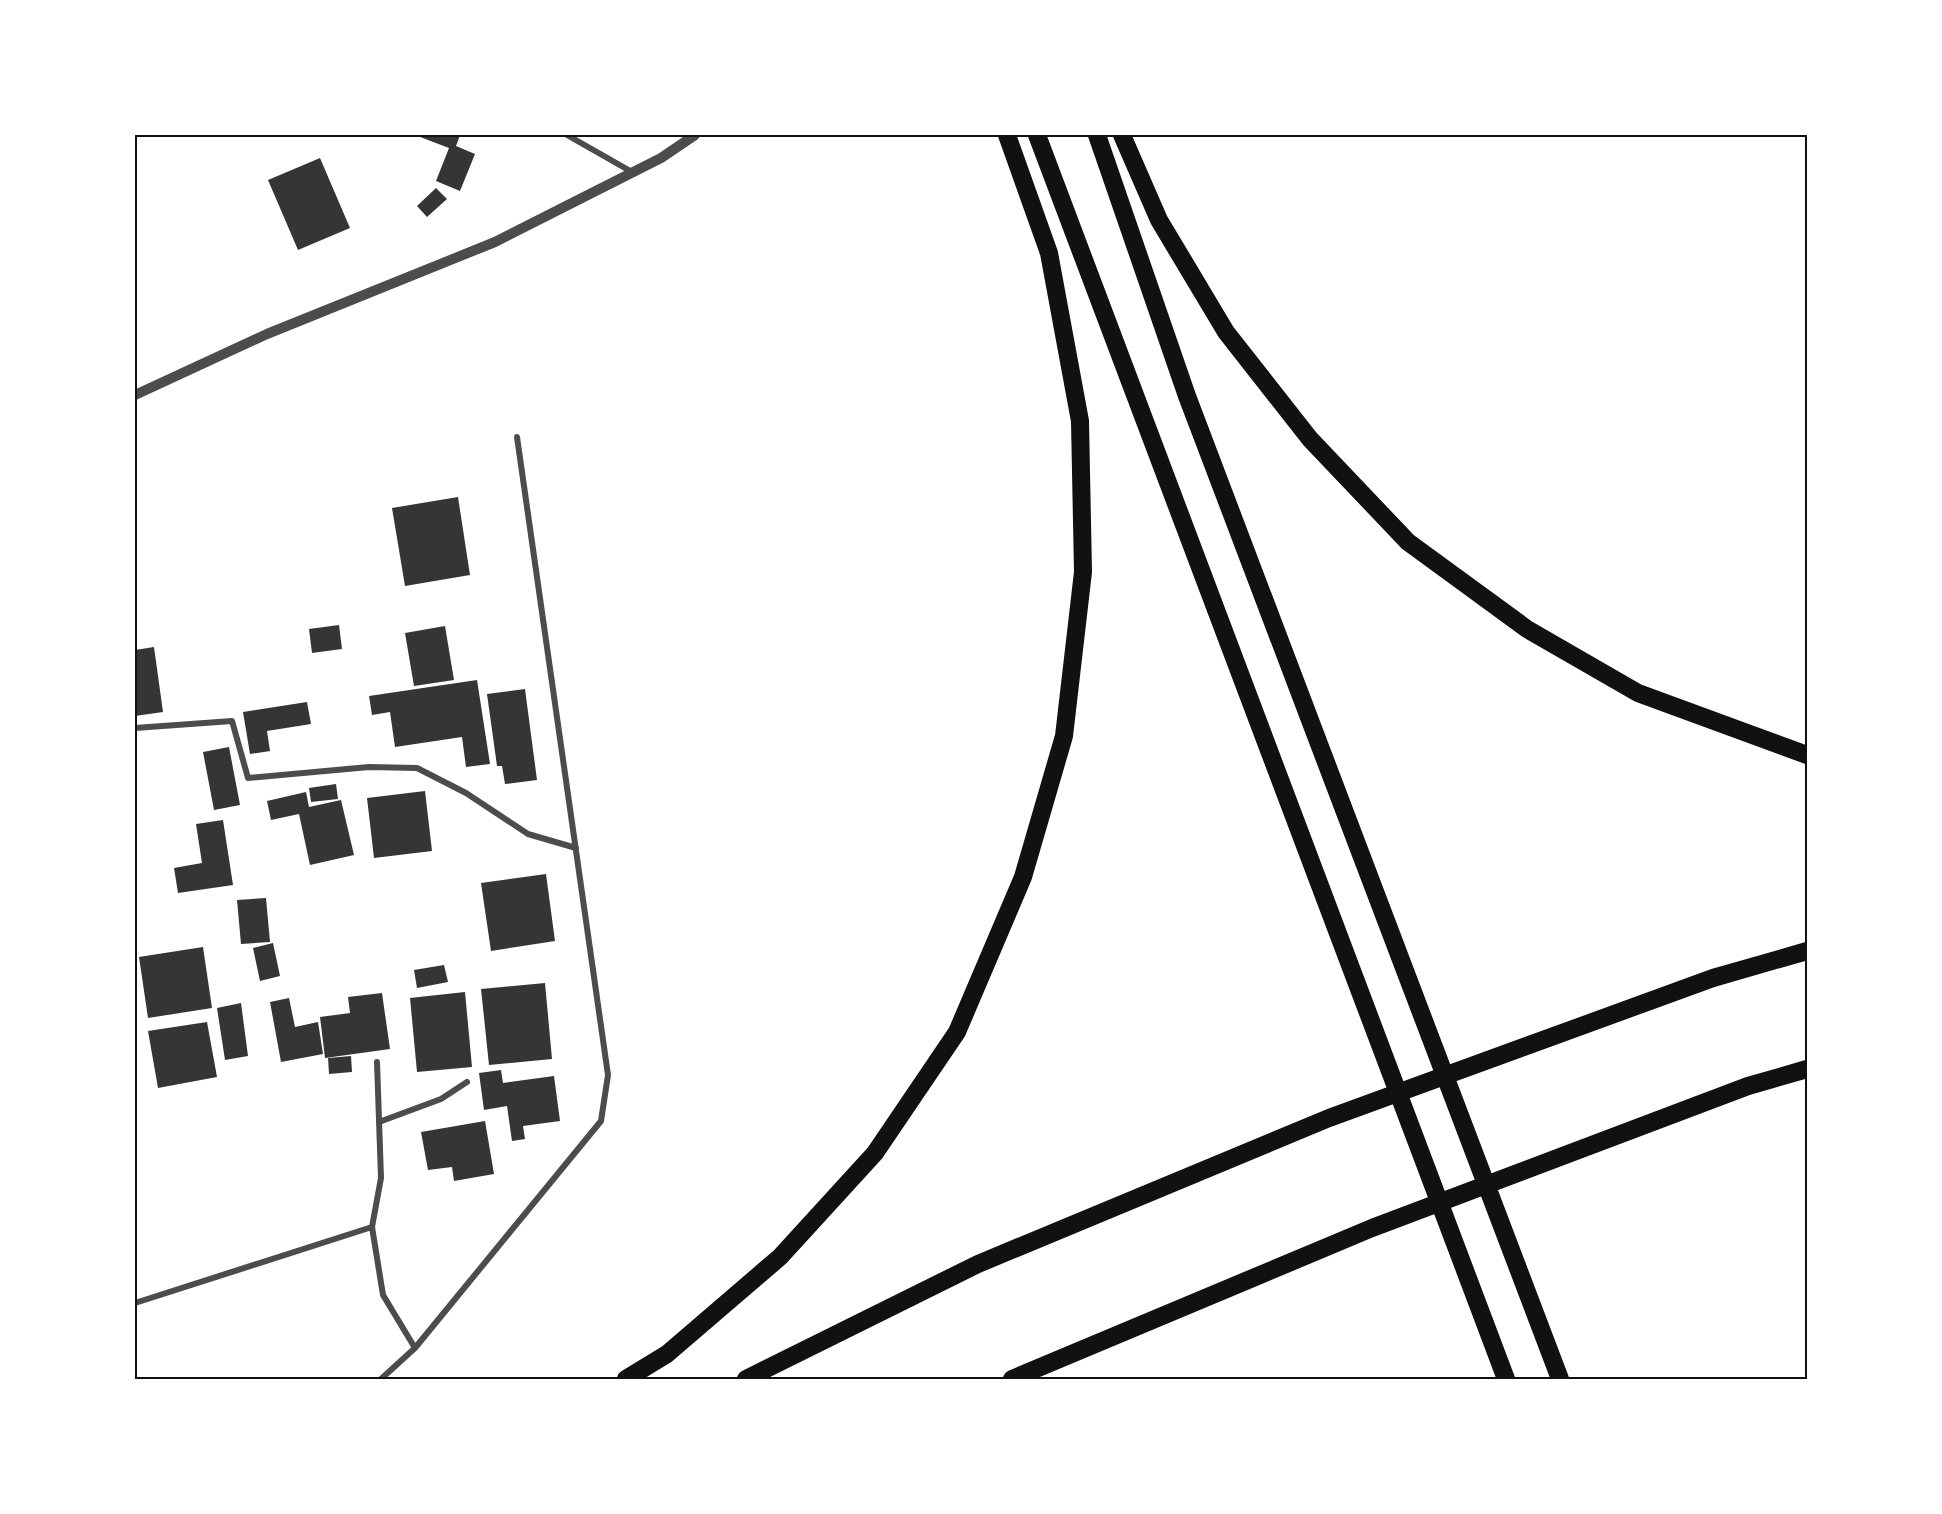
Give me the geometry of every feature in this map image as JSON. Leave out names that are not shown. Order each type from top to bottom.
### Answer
[{"type":"highway","points":[[626,1379],[667,1354],[780,1257],[875,1153],[957,1032],[1023,877],[1064,736],[1083,560],[1078,410],[1049,253],[1007,135]]},
{"type":"highway","points":[[1037,135],[1506,1379]]},
{"type":"highway","points":[[1097,135],[1187,396],[1560,1379]]},
{"type":"highway","points":[[1122,135],[1159,220],[1226,332],[1310,439],[1408,542],[1527,629],[1638,693],[1807,755]]},
{"type":"highway","points":[[746,1379],[978,1264],[1329,1118],[1713,978],[1807,951]]},
{"type":"highway","points":[[1012,1379],[1372,1228],[1748,1086],[1807,1071]]},
{"type":"street","points":[[567,135],[632,172]]},
{"type":"street","points":[[135,394],[267,334],[495,242],[661,158],[694,135]]},
{"type":"street","points":[[381,1379],[415,1348],[601,1121],[608,1075],[517,437]]},
{"type":"street","points":[[135,728],[232,722],[248,778],[357,767],[417,768],[466,793],[528,834],[576,848]]},
{"type":"street","points":[[377,1062],[381,1178],[372,1227],[383,1295],[415,1348]]},
{"type":"street","points":[[379,1122],[441,1099],[467,1082]]},
{"type":"street","points":[[135,1303],[372,1227]]},
{"type":"building","points":[[415,135],[460,135],[456,146],[475,154],[460,191],[436,181],[449,148]]},
{"type":"building","points":[[320,158],[350,228],[298,250],[268,180]]},
{"type":"building","points":[[436,188],[447,199],[427,217],[417,206]]},
{"type":"building","points":[[458,497],[470,575],[405,586],[392,508]]},
{"type":"building","points":[[339,625],[342,649],[312,653],[309,629]]},
{"type":"building","points":[[445,626],[454,680],[414,686],[405,633]]},
{"type":"building","points":[[154,647],[163,712],[135,716],[135,650]]},
{"type":"building","points":[[477,680],[490,764],[466,767],[462,737],[395,747],[390,712],[372,715],[369,696]]},
{"type":"building","points":[[525,689],[537,780],[505,784],[502,766],[497,766],[487,694]]},
{"type":"building","points":[[307,702],[311,724],[267,731],[270,751],[250,754],[243,712]]},
{"type":"building","points":[[229,747],[240,805],[214,810],[203,752]]},
{"type":"building","points":[[336,784],[338,799],[311,802],[309,788]]},
{"type":"building","points":[[425,791],[432,851],[374,858],[367,798]]},
{"type":"building","points":[[306,792],[309,807],[341,800],[354,855],[310,865],[299,814],[271,820],[267,801]]},
{"type":"building","points":[[223,820],[233,885],[178,893],[174,868],[202,863],[196,824]]},
{"type":"building","points":[[546,874],[555,941],[491,951],[481,883]]},
{"type":"building","points":[[266,898],[270,942],[241,944],[237,900]]},
{"type":"building","points":[[273,943],[280,976],[260,981],[253,948]]},
{"type":"building","points":[[203,947],[212,1008],[148,1018],[139,957]]},
{"type":"building","points":[[444,965],[448,982],[417,988],[414,970]]},
{"type":"building","points":[[545,983],[552,1059],[489,1065],[481,989]]},
{"type":"building","points":[[465,992],[472,1067],[417,1072],[410,998]]},
{"type":"building","points":[[382,993],[390,1049],[325,1058],[320,1017],[350,1013],[348,997]]},
{"type":"building","points":[[289,998],[295,1027],[318,1022],[323,1054],[281,1062],[270,1002]]},
{"type":"building","points":[[241,1003],[248,1056],[225,1060],[217,1008]]},
{"type":"building","points":[[207,1022],[217,1077],[158,1088],[148,1031]]},
{"type":"building","points":[[351,1056],[352,1072],[329,1074],[328,1058]]},
{"type":"building","points":[[501,1070],[503,1083],[554,1076],[560,1121],[523,1126],[525,1139],[512,1141],[507,1106],[484,1110],[479,1073]]},
{"type":"building","points":[[485,1121],[494,1174],[454,1181],[452,1167],[428,1170],[421,1132]]}]
